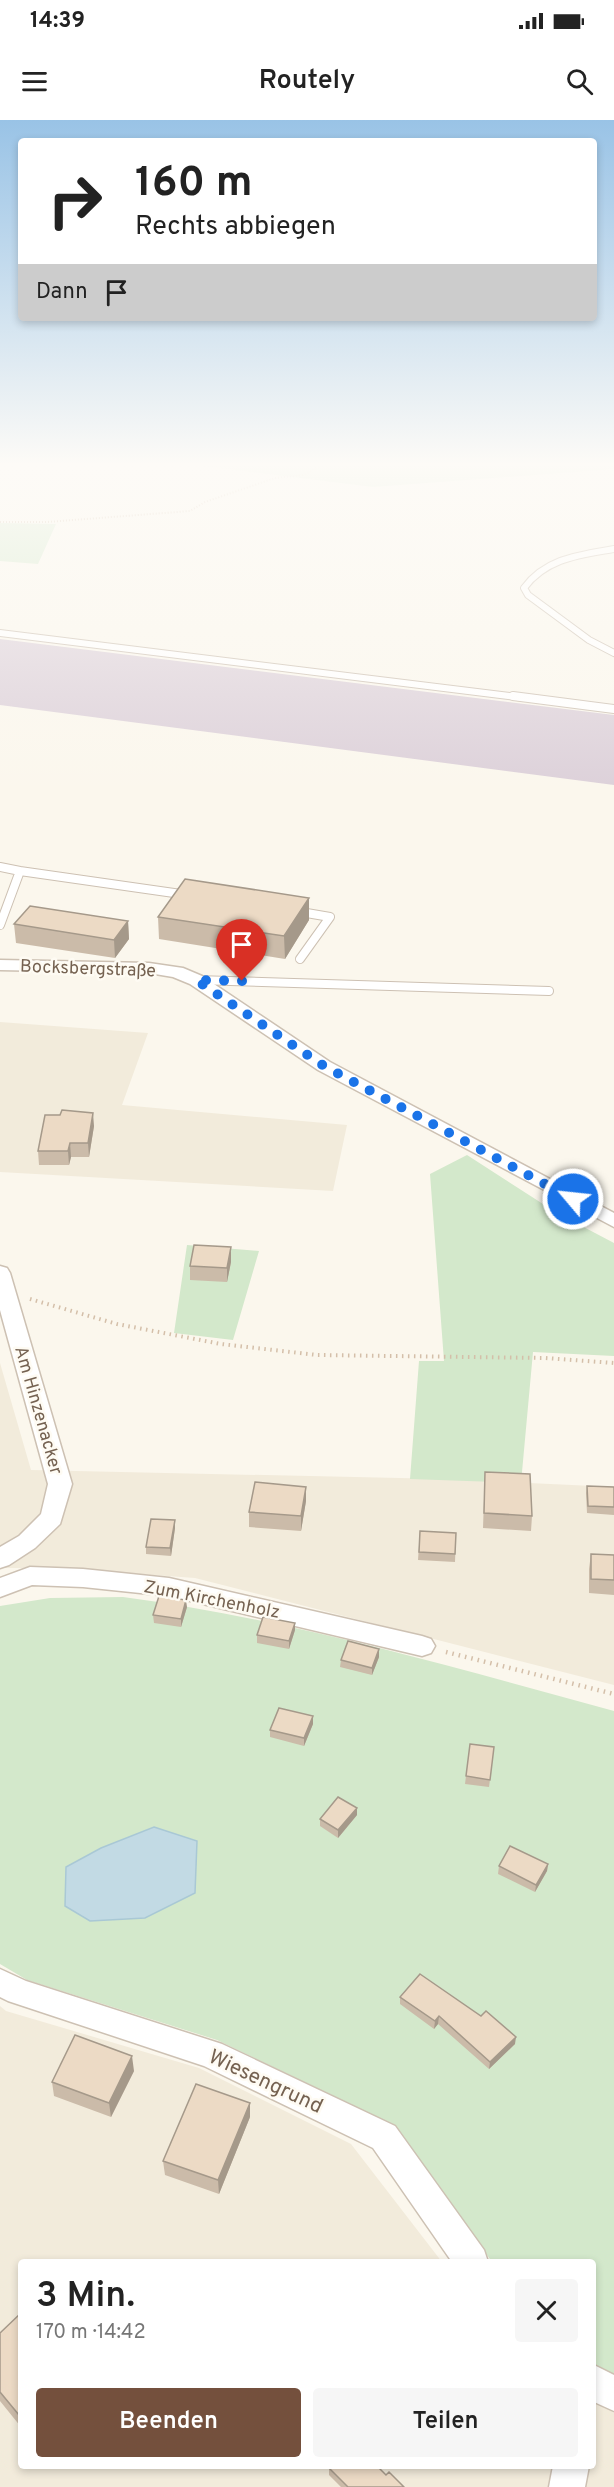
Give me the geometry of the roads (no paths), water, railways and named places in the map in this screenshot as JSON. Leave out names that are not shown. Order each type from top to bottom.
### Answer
[{"type":"street","name":"Bocksbergstraße","points":[[0,965],[149,968],[177,972],[196,980],[324,1066],[614,1221]]},
{"type":"street","name":"Am Hinzenacker","points":[[0,1559],[27,1542],[52,1518],[60,1484],[3,1283]]},
{"type":"street","name":"Zum Kirchenholz","points":[[0,1588],[30,1576],[83,1578],[169,1587],[422,1647]]},
{"type":"street","name":"Wiesengrund","points":[[0,1982],[18,1992],[211,2054],[384,2137],[470,2259]]},
{"type":"street","points":[[596,2383],[614,2394]]},
{"type":"street","points":[[567,2487],[570,2469]]},
{"type":"lane","points":[[536,573],[524,588],[528,595],[590,640],[614,653]]},
{"type":"lane","points":[[0,633],[614,709]]},
{"type":"lane","points":[[0,867],[201,897]]},
{"type":"lane","points":[[0,925],[20,871]]},
{"type":"lane","points":[[283,909],[330,916],[300,959]]},
{"type":"lane","points":[[196,980],[549,991]]},
{"type":"water","points":[[154,1827],[197,1841],[195,1893],[145,1918],[90,1921],[65,1906],[66,1867],[101,1848]]}]
